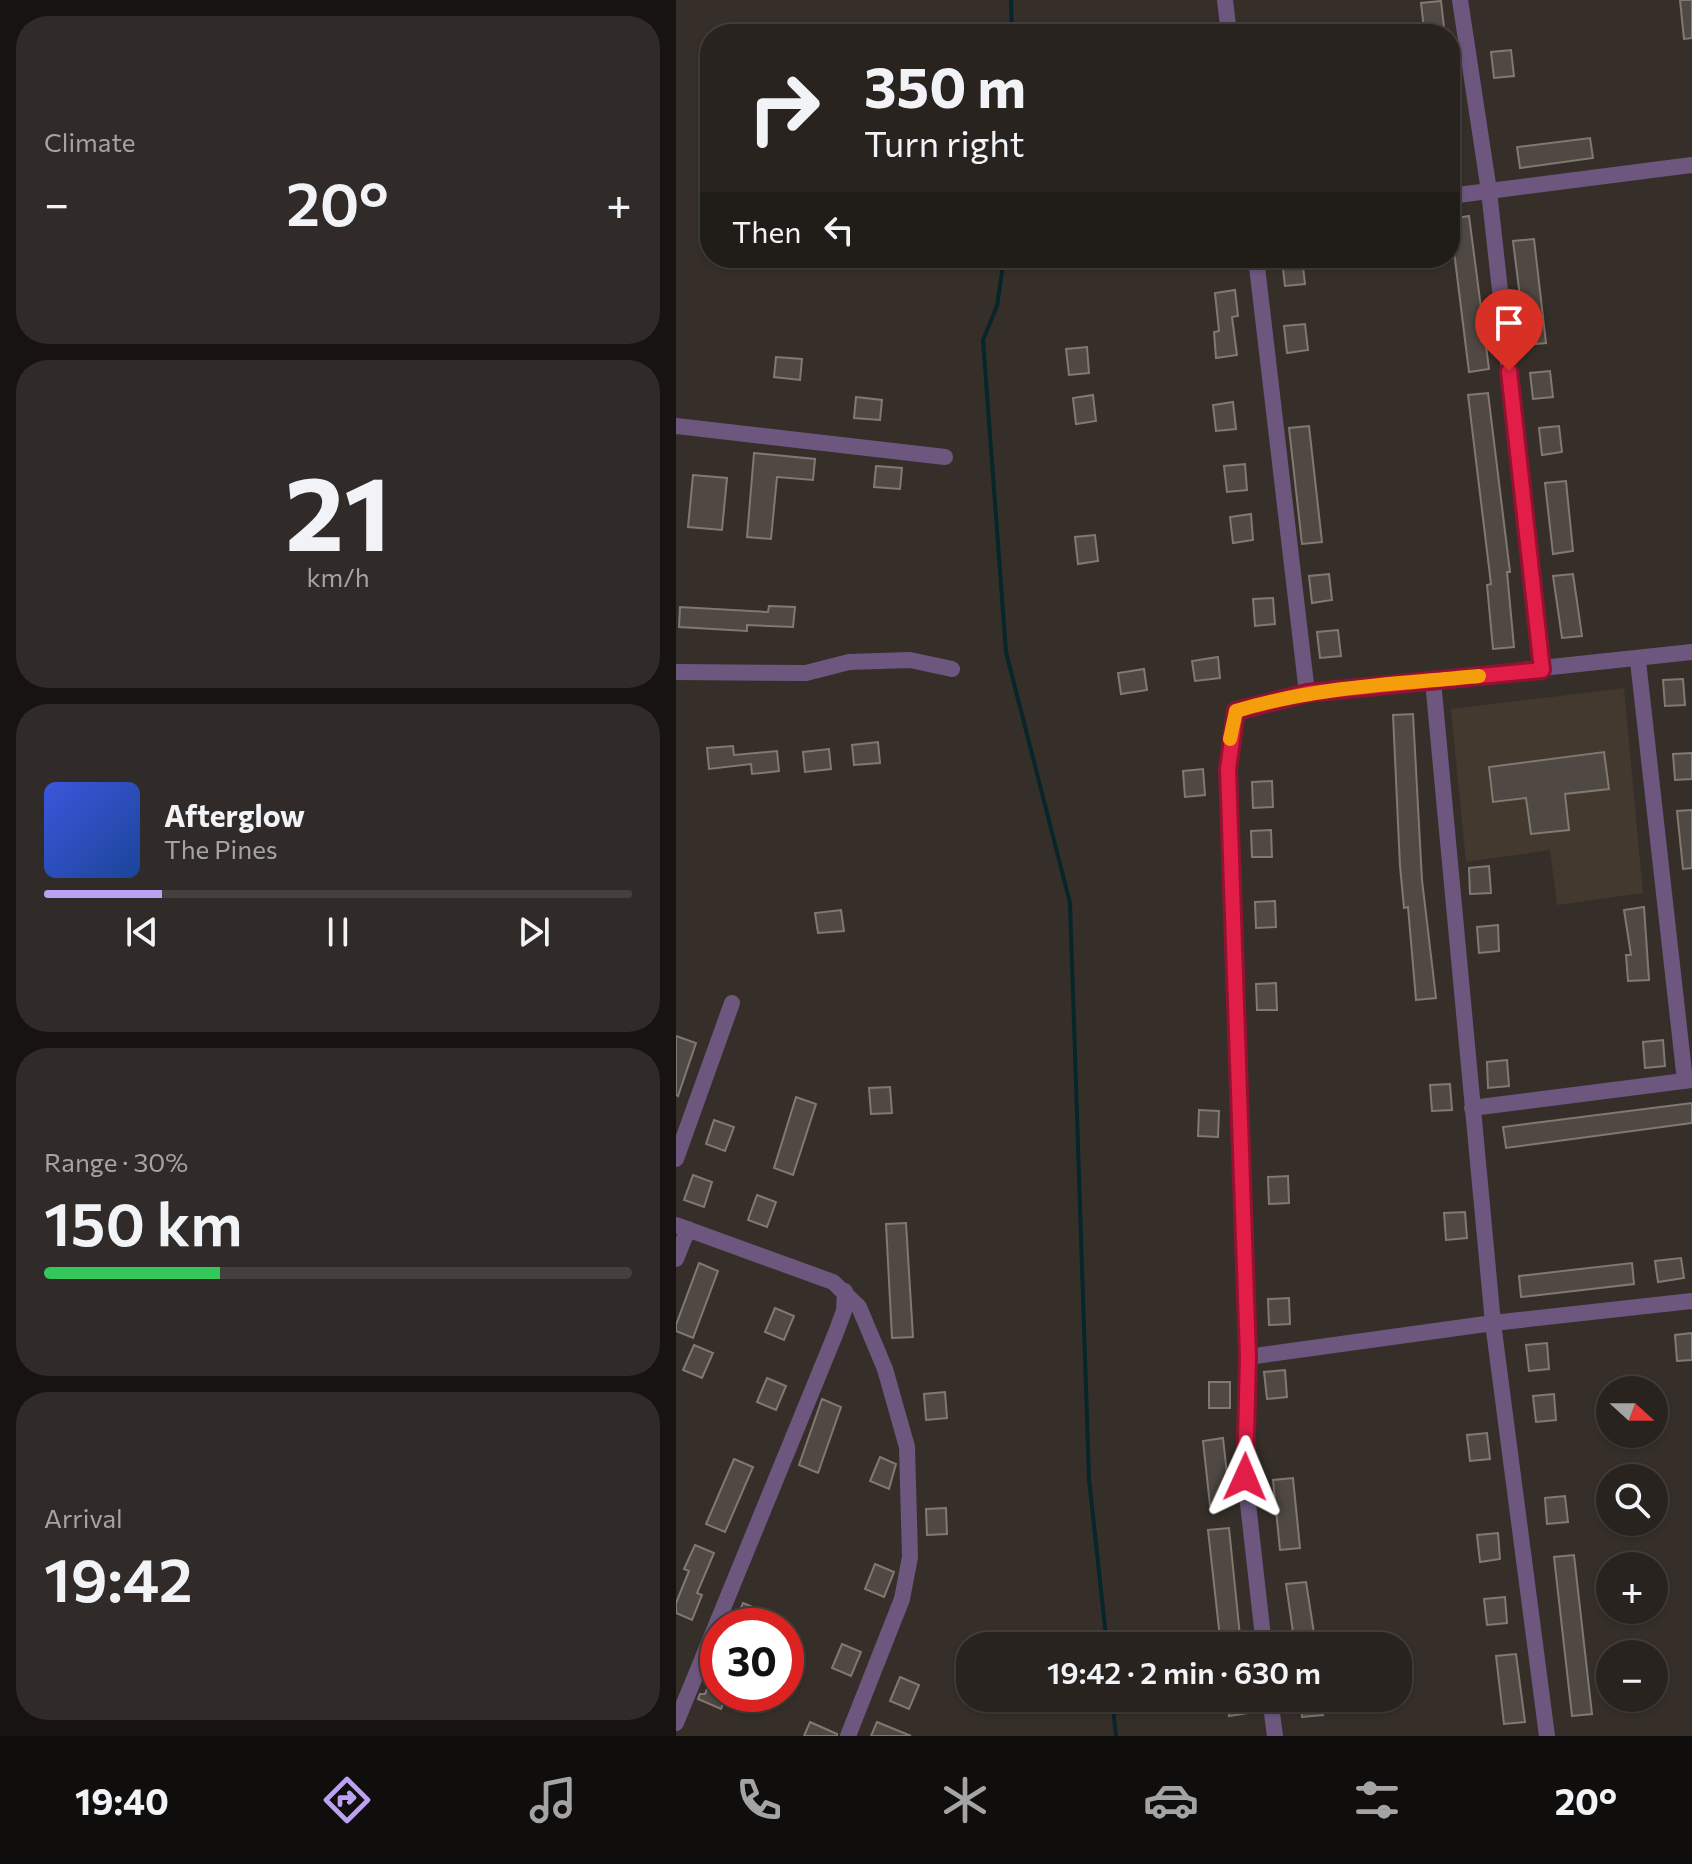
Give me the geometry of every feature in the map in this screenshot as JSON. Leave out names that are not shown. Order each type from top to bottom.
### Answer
[{"type":"street","points":[[1225,0],[1228,24]]},
{"type":"street","points":[[1460,0],[1489,191],[1542,670]]},
{"type":"street","points":[[1460,195],[1692,165]]},
{"type":"street","points":[[1257,268],[1307,693]]},
{"type":"street","points":[[676,426],[945,457]]},
{"type":"street","points":[[1262,1632],[1245,1477],[1248,1357],[1229,785],[1230,739],[1236,711],[1307,693],[1638,661],[1692,652]]},
{"type":"street","points":[[676,672],[806,673],[849,662],[910,660],[952,669]]},
{"type":"street","points":[[1472,1108],[1689,1080],[1638,661]]},
{"type":"street","points":[[1433,681],[1493,1323],[1547,1736]]},
{"type":"street","points":[[676,1159],[732,1003]]},
{"type":"street","points":[[676,1259],[682,1227],[833,1282],[859,1307],[885,1369],[907,1447],[910,1557],[902,1599],[848,1736]]},
{"type":"street","points":[[676,1723],[835,1335],[844,1311],[845,1291]]},
{"type":"street","points":[[1248,1357],[1493,1323],[1692,1301]]},
{"type":"street","points":[[1272,1712],[1275,1736]]},
{"type":"shaded area","points":[[1624,688],[1643,893],[1557,905],[1550,850],[1466,862],[1451,709]]},
{"type":"building","points":[[1680,0],[1692,0],[1692,38],[1684,39]]},
{"type":"building","points":[[1441,1],[1444,24],[1423,24],[1421,3]]},
{"type":"building","points":[[1511,50],[1514,76],[1494,78],[1491,52]]},
{"type":"building","points":[[1590,138],[1593,158],[1520,168],[1517,147]]},
{"type":"building","points":[[1469,216],[1489,369],[1469,372],[1456,268],[1460,268],[1460,217]]},
{"type":"building","points":[[1534,239],[1546,343],[1526,345],[1513,241]]},
{"type":"building","points":[[1283,268],[1303,268],[1305,284],[1285,286]]},
{"type":"building","points":[[1235,290],[1238,316],[1232,317],[1237,355],[1216,358],[1214,332],[1219,331],[1215,293]]},
{"type":"building","points":[[1305,324],[1308,350],[1287,353],[1284,326]]},
{"type":"building","points":[[1087,347],[1089,373],[1069,375],[1066,349]]},
{"type":"building","points":[[776,357],[802,359],[800,380],[774,377]]},
{"type":"building","points":[[1550,371],[1553,397],[1533,399],[1530,373]]},
{"type":"building","points":[[1488,393],[1510,572],[1507,572],[1514,647],[1493,649],[1487,585],[1491,584],[1468,395]]},
{"type":"building","points":[[1093,395],[1096,421],[1076,424],[1073,398]]},
{"type":"building","points":[[856,397],[882,400],[880,420],[854,418]]},
{"type":"building","points":[[1233,402],[1236,429],[1216,431],[1213,405]]},
{"type":"building","points":[[1309,426],[1322,542],[1302,544],[1289,428]]},
{"type":"building","points":[[1559,426],[1562,452],[1542,455],[1539,428]]},
{"type":"building","points":[[754,453],[815,459],[813,480],[777,477],[771,539],[747,537]]},
{"type":"building","points":[[1245,464],[1247,490],[1227,492],[1224,466]]},
{"type":"building","points":[[876,466],[902,468],[900,489],[874,487]]},
{"type":"building","points":[[693,475],[727,478],[722,530],[688,527]]},
{"type":"building","points":[[1566,481],[1573,551],[1553,554],[1545,483]]},
{"type":"building","points":[[1251,514],[1253,540],[1233,543],[1230,517]]},
{"type":"building","points":[[1095,535],[1098,561],[1078,564],[1075,537]]},
{"type":"building","points":[[1329,574],[1332,600],[1312,603],[1309,576]]},
{"type":"building","points":[[1573,574],[1582,636],[1562,638],[1553,576]]},
{"type":"building","points":[[1273,598],[1275,624],[1255,626],[1253,599]]},
{"type":"building","points":[[769,606],[795,607],[793,627],[747,625],[747,631],[679,627],[680,607],[768,612]]},
{"type":"building","points":[[1338,630],[1341,656],[1320,658],[1317,632]]},
{"type":"building","points":[[1218,657],[1220,678],[1195,681],[1192,661]]},
{"type":"building","points":[[1144,669],[1147,690],[1121,694],[1118,673]]},
{"type":"building","points":[[1683,679],[1685,705],[1665,706],[1663,680]]},
{"type":"building","points":[[1413,714],[1422,880],[1436,998],[1416,1000],[1408,907],[1404,908],[1400,866],[1393,715]]},
{"type":"building","points":[[878,742],[880,763],[854,765],[852,745]]},
{"type":"building","points":[[733,746],[734,755],[777,751],[779,771],[752,774],[751,764],[709,769],[707,748]]},
{"type":"building","points":[[829,749],[831,769],[805,772],[803,752]]},
{"type":"building","points":[[1604,752],[1609,789],[1565,794],[1569,830],[1531,834],[1526,798],[1493,802],[1489,767]]},
{"type":"building","points":[[1692,753],[1692,779],[1675,780],[1673,754]]},
{"type":"building","points":[[1203,769],[1205,795],[1185,797],[1183,771]]},
{"type":"building","points":[[1272,781],[1273,807],[1253,808],[1252,782]]},
{"type":"building","points":[[1692,810],[1692,868],[1683,869],[1677,811]]},
{"type":"building","points":[[1271,830],[1272,857],[1252,857],[1251,831]]},
{"type":"building","points":[[1489,866],[1491,893],[1470,894],[1469,868]]},
{"type":"building","points":[[1275,901],[1276,927],[1256,928],[1255,902]]},
{"type":"building","points":[[1644,907],[1649,980],[1628,981],[1626,955],[1631,955],[1624,910]]},
{"type":"building","points":[[841,910],[844,931],[818,933],[815,913]]},
{"type":"building","points":[[1498,925],[1499,951],[1479,953],[1477,927]]},
{"type":"building","points":[[1276,983],[1277,1010],[1257,1010],[1256,984]]},
{"type":"building","points":[[676,1036],[696,1043],[678,1096],[676,1095]]},
{"type":"building","points":[[1663,1040],[1665,1066],[1645,1068],[1643,1042]]},
{"type":"building","points":[[1507,1060],[1509,1086],[1488,1088],[1487,1062]]},
{"type":"building","points":[[1450,1084],[1452,1110],[1432,1111],[1430,1085]]},
{"type":"building","points":[[890,1087],[892,1113],[871,1114],[869,1088]]},
{"type":"building","points":[[796,1097],[816,1104],[793,1175],[774,1168]]},
{"type":"building","points":[[1692,1103],[1692,1123],[1506,1148],[1503,1127]]},
{"type":"building","points":[[1199,1110],[1219,1111],[1218,1137],[1198,1136]]},
{"type":"building","points":[[714,1120],[734,1127],[725,1151],[706,1144]]},
{"type":"building","points":[[693,1175],[712,1182],[704,1207],[684,1200]]},
{"type":"building","points":[[1288,1176],[1289,1203],[1269,1204],[1268,1177]]},
{"type":"building","points":[[757,1195],[776,1202],[767,1227],[748,1220]]},
{"type":"building","points":[[1465,1212],[1467,1238],[1446,1240],[1444,1213]]},
{"type":"building","points":[[906,1223],[913,1337],[892,1338],[886,1224]]},
{"type":"building","points":[[1681,1258],[1684,1278],[1658,1282],[1655,1261]]},
{"type":"building","points":[[699,1263],[718,1271],[693,1338],[676,1331],[676,1325]]},
{"type":"building","points":[[1632,1263],[1634,1284],[1521,1297],[1519,1276]]},
{"type":"building","points":[[1289,1298],[1290,1324],[1269,1325],[1268,1299]]},
{"type":"building","points":[[775,1308],[794,1316],[784,1340],[765,1332]]},
{"type":"building","points":[[1692,1333],[1692,1360],[1677,1361],[1675,1335]]},
{"type":"building","points":[[1547,1343],[1549,1369],[1529,1371],[1526,1345]]},
{"type":"building","points":[[694,1345],[713,1353],[702,1378],[683,1370]]},
{"type":"building","points":[[1285,1370],[1287,1397],[1267,1399],[1264,1372]]},
{"type":"building","points":[[767,1378],[786,1386],[776,1410],[757,1402]]},
{"type":"building","points":[[1209,1382],[1230,1382],[1230,1408],[1209,1408]]},
{"type":"building","points":[[945,1392],[947,1418],[926,1420],[924,1394]]},
{"type":"building","points":[[1554,1394],[1556,1420],[1536,1422],[1533,1396]]},
{"type":"building","points":[[822,1399],[841,1407],[818,1473],[799,1465]]},
{"type":"building","points":[[1487,1433],[1490,1459],[1470,1461],[1467,1435]]},
{"type":"building","points":[[1223,1438],[1230,1502],[1210,1505],[1203,1441]]},
{"type":"building","points":[[880,1457],[896,1464],[889,1489],[870,1481]]},
{"type":"building","points":[[734,1459],[753,1467],[725,1532],[706,1524]]},
{"type":"building","points":[[1293,1478],[1300,1548],[1280,1550],[1273,1480]]},
{"type":"building","points":[[1565,1496],[1568,1522],[1547,1524],[1545,1498]]},
{"type":"building","points":[[946,1508],[947,1534],[927,1535],[926,1509]]},
{"type":"building","points":[[1229,1528],[1240,1632],[1219,1632],[1208,1530]]},
{"type":"building","points":[[1498,1533],[1500,1559],[1480,1562],[1477,1535]]},
{"type":"building","points":[[695,1545],[714,1553],[697,1593],[702,1595],[692,1620],[676,1613],[676,1603],[689,1571],[684,1569]]},
{"type":"building","points":[[1574,1555],[1592,1714],[1572,1716],[1554,1557]]},
{"type":"building","points":[[875,1564],[894,1572],[884,1597],[865,1589]]},
{"type":"building","points":[[1306,1582],[1314,1632],[1293,1632],[1286,1584]]},
{"type":"building","points":[[1505,1597],[1507,1623],[1487,1625],[1484,1599]]},
{"type":"building","points":[[842,1644],[861,1652],[851,1676],[832,1668]]},
{"type":"building","points":[[1516,1654],[1525,1722],[1504,1724],[1496,1656]]},
{"type":"building","points":[[900,1677],[919,1685],[909,1709],[890,1701]]},
{"type":"building","points":[[1229,1712],[1249,1712],[1249,1713],[1229,1716]]},
{"type":"building","points":[[1302,1712],[1323,1712],[1323,1715],[1302,1717]]},
{"type":"building","points":[[810,1722],[837,1734],[837,1736],[804,1736]]},
{"type":"building","points":[[877,1722],[911,1736],[871,1736]]},
{"type":"waterway","points":[[1011,0],[1012,24]]},
{"type":"waterway","points":[[1003,268],[997,306],[983,340],[1006,652],[1070,903],[1089,1479],[1105,1632]]},
{"type":"waterway","points":[[1113,1712],[1116,1736]]},
{"type":"slow traffic","points":[[1230,739],[1236,711],[1265,702],[1307,693],[1479,676]]},
{"type":"route","points":[[1245,1477],[1248,1357],[1228,769],[1236,711],[1307,693],[1542,670],[1509,371]]}]
